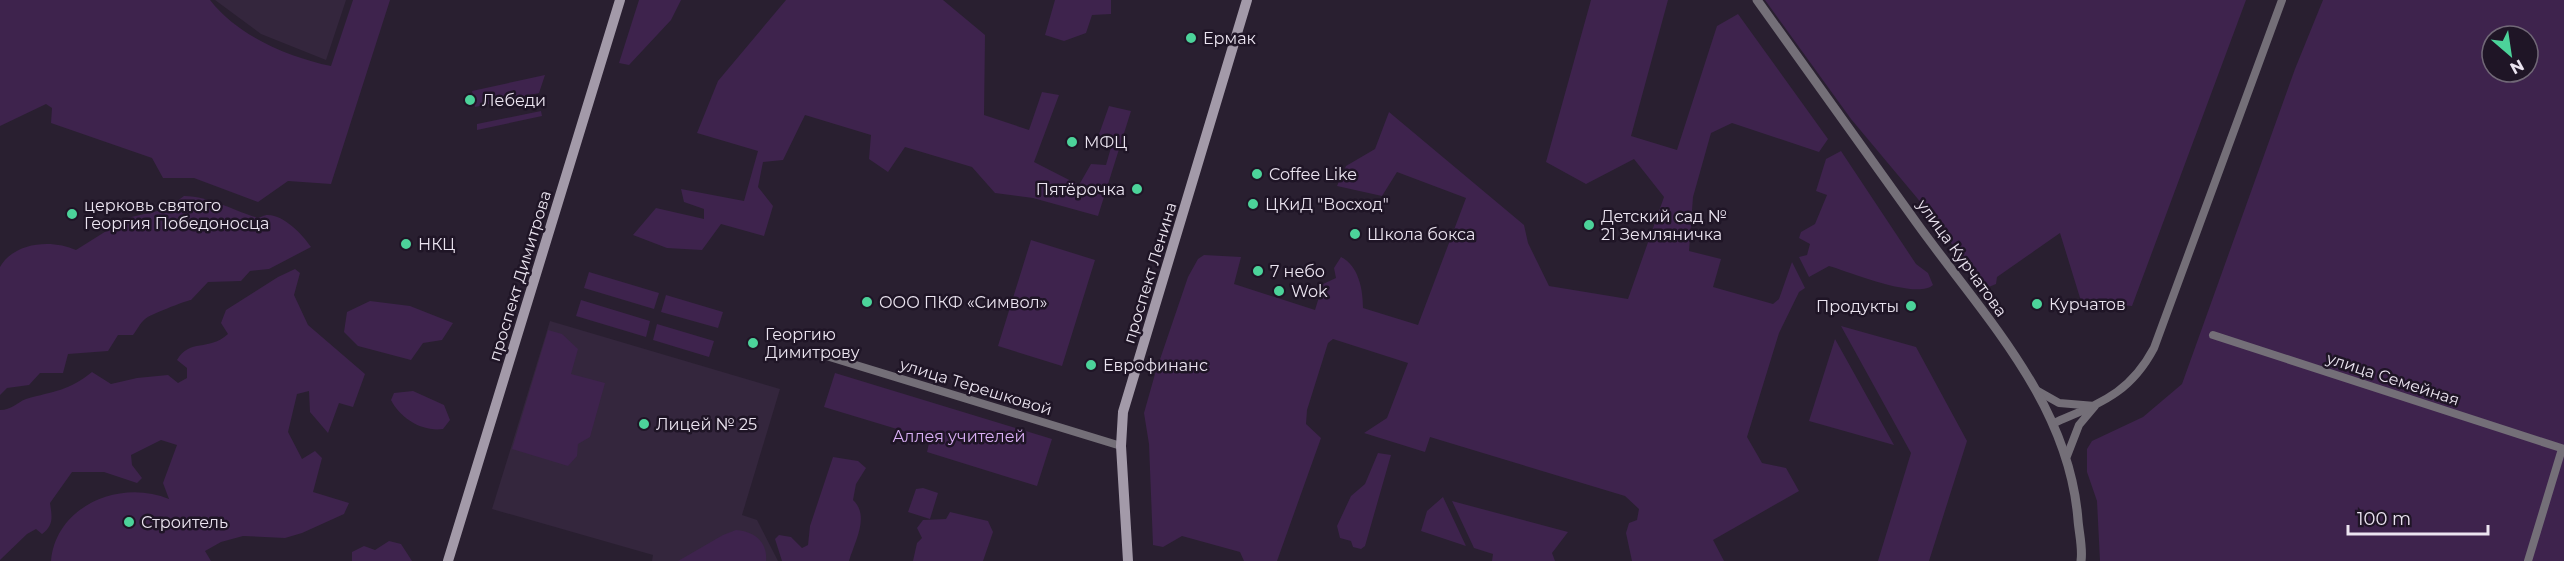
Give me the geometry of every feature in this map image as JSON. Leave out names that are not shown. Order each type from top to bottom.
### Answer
[{"type":"main road","name":"проспект Димитрова","points":[[448,561],[620,0]]},
{"type":"main road","name":"проспект Ленина","points":[[1128,561],[1121,446],[1123,412],[1247,0]]},
{"type":"street","name":"улица Курчатова","points":[[1758,0],[1957,280],[2011,349],[2036,390],[2054,423],[2067,456],[2076,495],[2081,561]]},
{"type":"street","points":[[2054,423],[2095,406],[2124,389],[2146,363],[2154,348],[2283,0]]},
{"type":"street","name":"улица Семейная","points":[[2213,335],[2563,449]]},
{"type":"street","name":"улица Терешковой","points":[[823,355],[1121,446]]},
{"type":"street","points":[[2036,390],[2058,403],[2095,406]]},
{"type":"street","points":[[2067,456],[2079,425],[2095,406]]},
{"type":"street","points":[[2528,561],[2563,449]]},
{"type":"shaded area","points":[[215,0],[346,0],[326,60],[261,34]]},
{"type":"shaded area","name":"Лицей № 25","points":[[550,321],[780,389],[742,515],[757,520],[778,561],[652,561],[653,555],[492,509]]},
{"type":"green space","points":[[0,0],[210,0],[235,24],[265,43],[298,57],[331,66],[353,0],[390,0],[331,184],[288,181],[258,202],[194,178],[163,178],[152,158],[51,123],[52,108],[46,104],[0,126]]},
{"type":"green space","points":[[639,0],[681,0],[671,20],[629,65],[619,63]]},
{"type":"green space","points":[[786,0],[943,0],[985,35],[984,115],[1029,130],[1042,92],[1059,95],[1034,162],[1079,185],[1091,164],[1106,165],[1112,144],[1097,140],[1109,106],[1131,111],[1098,216],[1033,198],[995,193],[972,167],[905,147],[888,172],[869,159],[871,135],[805,115],[783,160],[763,162],[758,187],[773,206],[764,236],[721,224],[702,250],[667,248],[633,235],[656,208],[704,219],[704,209],[684,202],[681,189],[744,201],[758,151],[697,133],[718,81]]},
{"type":"green space","points":[[1055,0],[1111,0],[1111,14],[1092,15],[1086,33],[1064,41],[1045,35]]},
{"type":"green space","points":[[1591,0],[1668,0],[1631,136],[1677,150],[1717,26],[1738,14],[1828,139],[1819,152],[1732,123],[1711,133],[1693,197],[1689,251],[1721,259],[1713,287],[1773,304],[1779,299],[1792,262],[1805,288],[1799,292],[1779,333],[1747,437],[1762,463],[1786,468],[1799,491],[1713,540],[1724,561],[1632,561],[1626,533],[1629,523],[1637,520],[1639,509],[1625,496],[1430,437],[1425,452],[1364,433],[1387,418],[1408,363],[1333,339],[1328,343],[1307,410],[1306,424],[1321,438],[1277,561],[1244,561],[1240,552],[1182,536],[1163,547],[1153,545],[1149,444],[1144,413],[1188,277],[1198,259],[1204,255],[1241,257],[1234,284],[1315,310],[1323,284],[1336,278],[1334,268],[1341,257],[1356,272],[1361,286],[1363,308],[1418,325],[1466,198],[1397,172],[1382,196],[1337,186],[1346,166],[1375,149],[1389,112],[1524,225],[1528,243],[1549,286],[1628,299],[1664,197],[1634,159],[1586,184],[1546,162]]},
{"type":"green space","points":[[1765,0],[2246,0],[2132,306],[2081,301],[2060,233],[1997,277],[1996,284],[1979,291],[1943,229],[1851,119]]},
{"type":"green space","points":[[2323,0],[2564,0],[2564,561],[2100,561],[2097,501],[2087,472],[2087,449],[2092,441],[2143,417],[2182,384],[2295,69]]},
{"type":"green space","points":[[545,75],[539,93],[475,107],[472,91]]},
{"type":"green space","points":[[541,111],[542,116],[477,130],[477,124]]},
{"type":"green space","points":[[1841,151],[1916,264],[1928,273],[1933,285],[1925,289],[1899,287],[1829,266],[1809,277],[1799,257],[1807,255],[1810,244],[1799,238],[1801,232],[1815,224],[1827,195],[1816,191],[1826,159]]},
{"type":"green space","points":[[184,196],[212,201],[257,217],[268,215],[280,218],[298,232],[311,247],[269,269],[250,271],[241,281],[208,282],[191,300],[145,319],[133,335],[118,335],[108,351],[68,354],[63,373],[40,373],[29,385],[7,388],[0,395],[0,267],[6,259],[14,252],[34,245],[56,244],[76,250],[127,218],[166,209]]},
{"type":"green space","points":[[1031,240],[1095,260],[1062,366],[998,346]]},
{"type":"green space","points":[[295,269],[300,273],[294,295],[308,325],[365,374],[353,407],[339,403],[328,433],[310,412],[309,391],[297,394],[288,432],[302,459],[315,451],[322,458],[313,492],[349,503],[344,514],[285,538],[243,536],[221,542],[205,551],[211,561],[51,561],[56,541],[65,525],[78,512],[94,502],[112,495],[131,492],[169,499],[163,483],[177,445],[161,440],[131,455],[132,465],[142,478],[137,483],[104,472],[72,472],[50,503],[51,520],[46,531],[42,534],[36,529],[27,534],[0,560],[0,410],[11,408],[26,399],[68,387],[92,372],[111,384],[137,378],[168,375],[178,383],[187,378],[187,368],[177,360],[182,353],[194,347],[213,343],[228,334],[221,323],[226,310],[278,277]]},
{"type":"green space","points":[[589,272],[659,293],[654,309],[584,288]]},
{"type":"green space","points":[[666,295],[723,312],[718,328],[661,312]]},
{"type":"green space","points":[[581,300],[650,321],[646,337],[576,316]]},
{"type":"green space","points":[[370,301],[410,306],[453,323],[442,340],[423,343],[411,360],[358,346],[344,332],[347,312]]},
{"type":"green space","points":[[657,324],[714,341],[709,357],[653,340]]},
{"type":"green space","points":[[1841,326],[1916,347],[1967,441],[1929,561],[1878,561],[1911,453]]},
{"type":"green space","points":[[548,330],[562,334],[578,349],[571,374],[605,383],[590,437],[578,444],[577,456],[568,466],[512,449]]},
{"type":"green space","points":[[1835,339],[1894,445],[1809,421]]},
{"type":"green space","name":"Аллея учителей","points":[[835,373],[1052,439],[1037,486],[927,452],[930,439],[824,407]]},
{"type":"green space","points":[[413,391],[444,405],[450,420],[443,429],[420,426],[406,418],[395,407],[391,400],[394,393]]},
{"type":"green space","points":[[1378,453],[1391,455],[1365,546],[1361,549],[1353,547],[1351,541],[1340,538],[1337,526],[1351,496],[1365,484]]},
{"type":"green space","points":[[833,457],[858,461],[866,468],[856,484],[853,500],[858,506],[861,521],[849,561],[782,561],[775,539],[779,535],[791,537],[802,548],[808,545],[810,526]]},
{"type":"green space","points":[[923,488],[938,493],[930,519],[908,512],[916,489]]},
{"type":"green space","points":[[1443,497],[1466,546],[1421,531],[1427,511]]},
{"type":"green space","points":[[1452,501],[1568,532],[1552,553],[1555,561],[1492,561],[1493,554],[1474,548]]},
{"type":"green space","points":[[950,512],[988,521],[993,532],[983,561],[913,561],[917,543],[922,538],[917,528],[923,520],[946,519]]},
{"type":"green space","points":[[736,530],[754,535],[762,543],[765,548],[766,561],[678,561],[723,535]]},
{"type":"green space","points":[[389,541],[401,544],[412,561],[352,561],[352,552],[364,546],[375,550]]},
{"type":"place","name":"Ермак","points":[[1191,38]]},
{"type":"place","name":"Лебеди","points":[[470,100]]},
{"type":"place","name":"МФЦ","points":[[1072,142]]},
{"type":"place","name":"Coffee Like","points":[[1257,174]]},
{"type":"place","name":"Пятёрочка","points":[[1137,189]]},
{"type":"place","name":"ЦКиД \"Восход\"","points":[[1253,204]]},
{"type":"place","name":"церковь святого Георгия Победоносца","points":[[72,214]]},
{"type":"place","name":"Детский сад № 21 Земляничка","points":[[1589,225]]},
{"type":"place","name":"Школа бокса","points":[[1355,234]]},
{"type":"place","name":"НКЦ","points":[[406,244]]},
{"type":"place","name":"7 небо","points":[[1258,271]]},
{"type":"place","name":"Wok","points":[[1279,291]]},
{"type":"place","name":"ООО ПКФ «Символ»","points":[[867,302]]},
{"type":"place","name":"Курчатов","points":[[2037,304]]},
{"type":"place","name":"Продукты","points":[[1911,306]]},
{"type":"place","name":"Георгию Димитрову","points":[[753,343]]},
{"type":"place","name":"Еврофинанс","points":[[1091,365]]},
{"type":"place","name":"Лицей № 25","points":[[644,424]]},
{"type":"place","name":"Строитель","points":[[129,522]]}]
